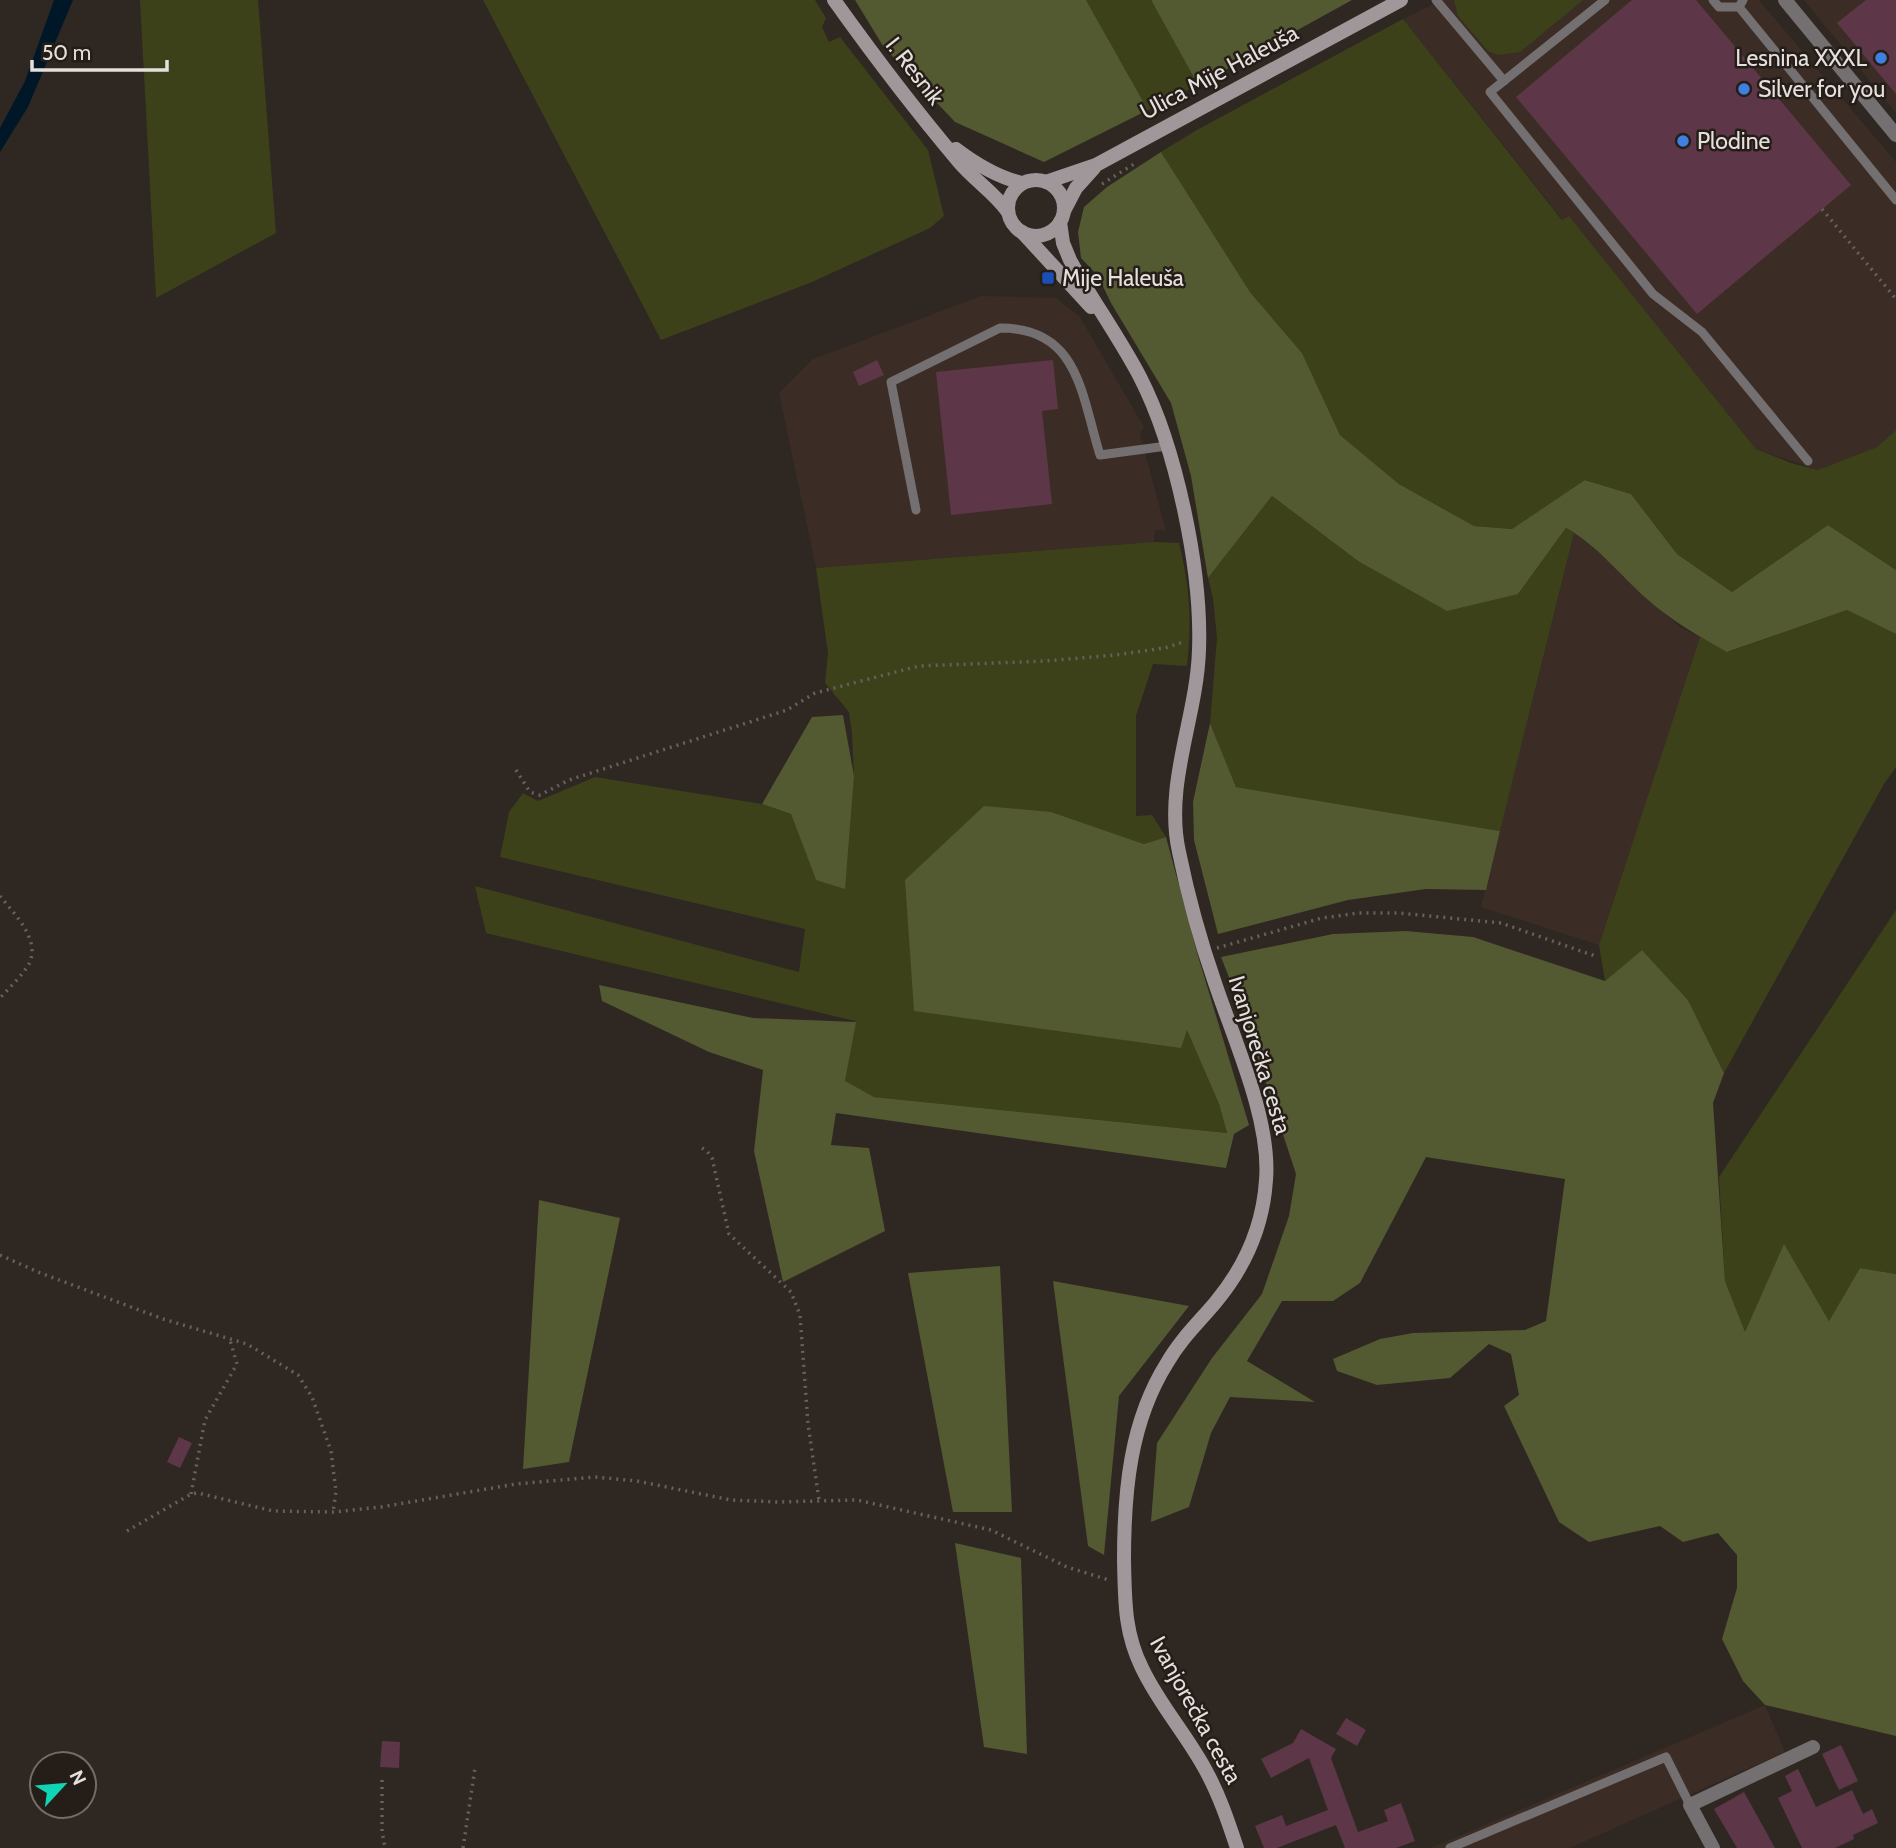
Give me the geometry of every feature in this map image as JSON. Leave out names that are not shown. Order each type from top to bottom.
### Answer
[{"type":"main road","name":"I. Resnik","points":[[834,0],[895,84],[962,165],[1000,200],[1008,212]]},
{"type":"main road","name":"Ulica Mije Haleuša","points":[[1046,182],[1096,165],[1401,0]]},
{"type":"main road","name":"I. Resnik","points":[[937,134],[985,170],[1022,183]]},
{"type":"main road","name":"Ulica Mije Haleuša","points":[[1062,217],[1069,199],[1096,165]]},
{"type":"main road","points":[[1038,180],[1046,182],[1060,194],[1062,217],[1047,233],[1039,236],[1022,232],[1010,220],[1008,212],[1011,195],[1022,183],[1038,180]]},
{"type":"main road","name":"Ivanjorečka cesta","points":[[1062,217],[1063,243],[1070,260],[1139,374],[1152,404],[1167,446],[1184,517],[1197,591],[1198,670],[1174,818],[1178,849],[1205,952],[1249,1082],[1262,1132],[1267,1174],[1257,1231],[1243,1263],[1215,1303],[1177,1346],[1147,1400],[1127,1480],[1126,1619],[1142,1667],[1205,1770],[1220,1801],[1237,1848]]},
{"type":"main road","name":"Ivanjorečka cesta","points":[[1022,232],[1105,320]]},
{"type":"street","points":[[1785,0],[1896,135]]},
{"type":"street","points":[[1713,1848],[1690,1805],[1813,1747]]},
{"type":"lane","points":[[1436,0],[1504,81]]},
{"type":"lane","points":[[1605,0],[1490,93],[1653,294],[1702,332],[1808,461]]},
{"type":"lane","points":[[1713,0],[1719,7],[1741,4],[1896,200]]},
{"type":"lane","points":[[916,510],[891,382],[1000,328],[1020,328],[1037,332],[1057,345],[1073,365],[1100,454],[1167,446]]},
{"type":"lane","points":[[1450,1848],[1666,1757],[1690,1805]]},
{"type":"path","points":[[1094,189],[1139,161]]},
{"type":"path","points":[[1822,209],[1896,299]]},
{"type":"path","points":[[516,770],[530,792],[540,795],[569,780],[787,710],[815,693],[919,666],[1115,655],[1165,648],[1199,638]]},
{"type":"path","points":[[0,896],[23,925],[31,943],[32,953],[29,964],[0,998]]},
{"type":"path","points":[[1205,952],[1322,918],[1385,913],[1501,923],[1598,957]]},
{"type":"path","points":[[702,1148],[708,1151],[712,1158],[729,1234],[791,1292],[800,1314],[808,1424],[819,1500]]},
{"type":"path","points":[[0,1255],[163,1319],[247,1345],[304,1380],[334,1462],[336,1492],[333,1512]]},
{"type":"path","points":[[191,1494],[205,1420],[237,1364],[230,1340]]},
{"type":"path","points":[[127,1531],[191,1494],[198,1493],[274,1511],[333,1512],[381,1507],[516,1484],[595,1478],[637,1481],[732,1500],[857,1500],[991,1530],[1067,1567],[1102,1579],[1125,1583]]},
{"type":"path","points":[[463,1848],[475,1768]]},
{"type":"path","points":[[382,1780],[382,1831],[385,1848]]},
{"type":"shaded area","points":[[1442,0],[1759,0],[1896,162],[1896,430],[1877,447],[1818,470],[1756,449],[1569,216],[1563,220],[1403,19]]},
{"type":"shaded area","points":[[1804,0],[1896,0],[1896,113]]},
{"type":"shaded area","points":[[981,296],[1056,298],[1080,317],[1144,427],[1140,434],[1166,531],[1155,530],[1154,542],[816,568],[779,393],[813,359]]},
{"type":"shaded area","points":[[1574,533],[1583,538],[1680,627],[1700,637],[1599,945],[1481,907]]},
{"type":"shaded area","points":[[1765,1705],[1785,1752],[1570,1848],[1431,1848]]},
{"type":"green space","points":[[140,0],[258,0],[276,233],[156,298]]},
{"type":"green space","points":[[483,0],[815,0],[826,18],[822,27],[829,42],[840,37],[928,150],[944,216],[930,228],[812,282],[661,340]]},
{"type":"green space","points":[[855,0],[1086,0],[1148,110],[1044,162],[955,122],[883,46]]},
{"type":"green space","points":[[1086,0],[1151,0],[1198,85],[1148,110]]},
{"type":"green space","points":[[1151,0],[1352,0],[1198,85]]},
{"type":"green space","points":[[1454,0],[1583,0],[1520,52],[1498,55],[1488,51],[1458,16]]},
{"type":"green space","points":[[1403,19],[1562,220],[1569,216],[1756,449],[1818,470],[1877,447],[1896,430],[1896,570],[1828,525],[1732,592],[1677,554],[1631,494],[1586,480],[1512,529],[1474,526],[1399,484],[1340,435],[1302,353],[1250,292],[1161,152]]},
{"type":"green space","points":[[1161,152],[1250,292],[1302,353],[1340,435],[1399,484],[1474,526],[1512,529],[1585,480],[1631,494],[1677,554],[1732,592],[1828,525],[1896,570],[1896,634],[1847,610],[1727,652],[1666,614],[1598,552],[1566,528],[1518,594],[1447,611],[1358,561],[1272,496],[1208,578],[1191,476],[1171,403],[1111,303],[1098,276],[1081,258],[1078,232],[1084,207],[1107,187]]},
{"type":"green space","points":[[1272,496],[1358,561],[1518,594],[1566,528],[1574,533],[1500,831],[1236,787],[1210,723],[1217,638],[1208,578]]},
{"type":"green space","points":[[1154,542],[1179,543],[1189,604],[1187,666],[1153,664],[1136,716],[1136,816],[1152,815],[1166,837],[1144,844],[1050,812],[1180,1048],[1187,1029],[1219,1104],[1227,1133],[874,1097],[845,1082],[855,1021],[486,933],[475,886],[799,972],[805,929],[500,857],[509,812],[523,793],[538,801],[595,777],[762,804],[791,814],[816,880],[854,776],[849,712],[825,683],[828,653],[816,568]]},
{"type":"green space","points":[[1847,610],[1896,634],[1896,767],[1884,784],[1724,1073],[1688,1000],[1642,950],[1605,981],[1599,945],[1700,637],[1728,652]]},
{"type":"green space","points":[[843,715],[854,776],[845,889],[816,880],[791,814],[762,804],[812,717]]},
{"type":"green space","points":[[1210,723],[1236,787],[1500,831],[1486,890],[1426,889],[1348,900],[1218,934],[1194,840],[1193,802]]},
{"type":"green space","points":[[984,806],[1051,812],[1144,844],[1166,837],[1198,956],[1249,1125],[1234,1134],[1226,1168],[836,1113],[831,1145],[869,1148],[885,1231],[783,1282],[754,1151],[763,1070],[709,1052],[602,1001],[599,985],[753,1018],[856,1022],[845,1081],[874,1097],[1227,1133],[1219,1104],[1187,1030],[1181,1048],[914,1011],[905,880]]},
{"type":"green space","points":[[1896,910],[1896,1274],[1860,1268],[1829,1321],[1784,1245],[1745,1333],[1725,1281],[1719,1177]]},
{"type":"green space","points":[[1406,931],[1473,937],[1605,981],[1642,950],[1688,1000],[1724,1073],[1713,1103],[1725,1281],[1745,1332],[1784,1244],[1829,1321],[1860,1268],[1896,1274],[1896,1736],[1765,1705],[1743,1681],[1722,1639],[1737,1588],[1737,1555],[1718,1533],[1683,1542],[1660,1526],[1589,1542],[1559,1522],[1504,1406],[1519,1395],[1511,1354],[1489,1344],[1450,1378],[1377,1385],[1337,1371],[1333,1359],[1380,1339],[1413,1333],[1525,1330],[1546,1321],[1565,1179],[1426,1157],[1360,1283],[1333,1301],[1282,1301],[1247,1361],[1315,1402],[1230,1397],[1211,1433],[1189,1507],[1151,1522],[1157,1443],[1212,1358],[1262,1294],[1289,1216],[1296,1174],[1243,1013],[1221,957],[1333,934]]},
{"type":"green space","points":[[539,1200],[620,1218],[569,1462],[523,1469]]},
{"type":"green space","points":[[1000,1266],[1012,1512],[953,1512],[908,1273]]},
{"type":"green space","points":[[1053,1281],[1189,1306],[1119,1396],[1104,1555],[1088,1546]]},
{"type":"green space","points":[[955,1543],[1021,1558],[1027,1754],[984,1747]]},
{"type":"water","points":[[54,0],[73,0],[28,107],[0,152],[0,128],[25,81]]},
{"type":"building","name":"Plodine","points":[[1632,0],[1696,0],[1851,185],[1697,314],[1516,97]]},
{"type":"building","name":"Lesnina XXXL","points":[[1866,0],[1896,0],[1896,94],[1837,23]]},
{"type":"building","points":[[877,360],[884,375],[859,386],[853,372]]},
{"type":"building","points":[[1053,360],[1058,409],[1042,411],[1052,504],[951,515],[936,372]]},
{"type":"building","points":[[179,1437],[192,1443],[180,1468],[167,1462]]},
{"type":"building","points":[[1346,1718],[1366,1730],[1357,1746],[1336,1734]]},
{"type":"building","points":[[1301,1729],[1336,1749],[1331,1758],[1358,1832],[1388,1821],[1384,1810],[1401,1803],[1415,1841],[1396,1848],[1345,1848],[1336,1825],[1277,1848],[1264,1848],[1255,1826],[1282,1815],[1286,1826],[1328,1810],[1309,1758],[1271,1778],[1261,1759],[1293,1743]]},
{"type":"building","points":[[382,1741],[400,1742],[399,1768],[380,1767]]},
{"type":"building","points":[[1841,1745],[1858,1781],[1839,1790],[1822,1754]]},
{"type":"building","points":[[1798,1769],[1816,1807],[1852,1790],[1863,1814],[1872,1809],[1878,1823],[1853,1835],[1854,1839],[1835,1848],[1802,1848],[1778,1798],[1792,1791],[1785,1776]]},
{"type":"building","points":[[1744,1792],[1775,1848],[1737,1848],[1714,1809]]},
{"type":"place","name":"Lesnina XXXL","points":[[1881,58]]},
{"type":"place","name":"Silver for you","points":[[1744,89]]},
{"type":"place","name":"Plodine","points":[[1683,141]]},
{"type":"place","name":"Mije Haleuša","points":[[1048,278]]}]
